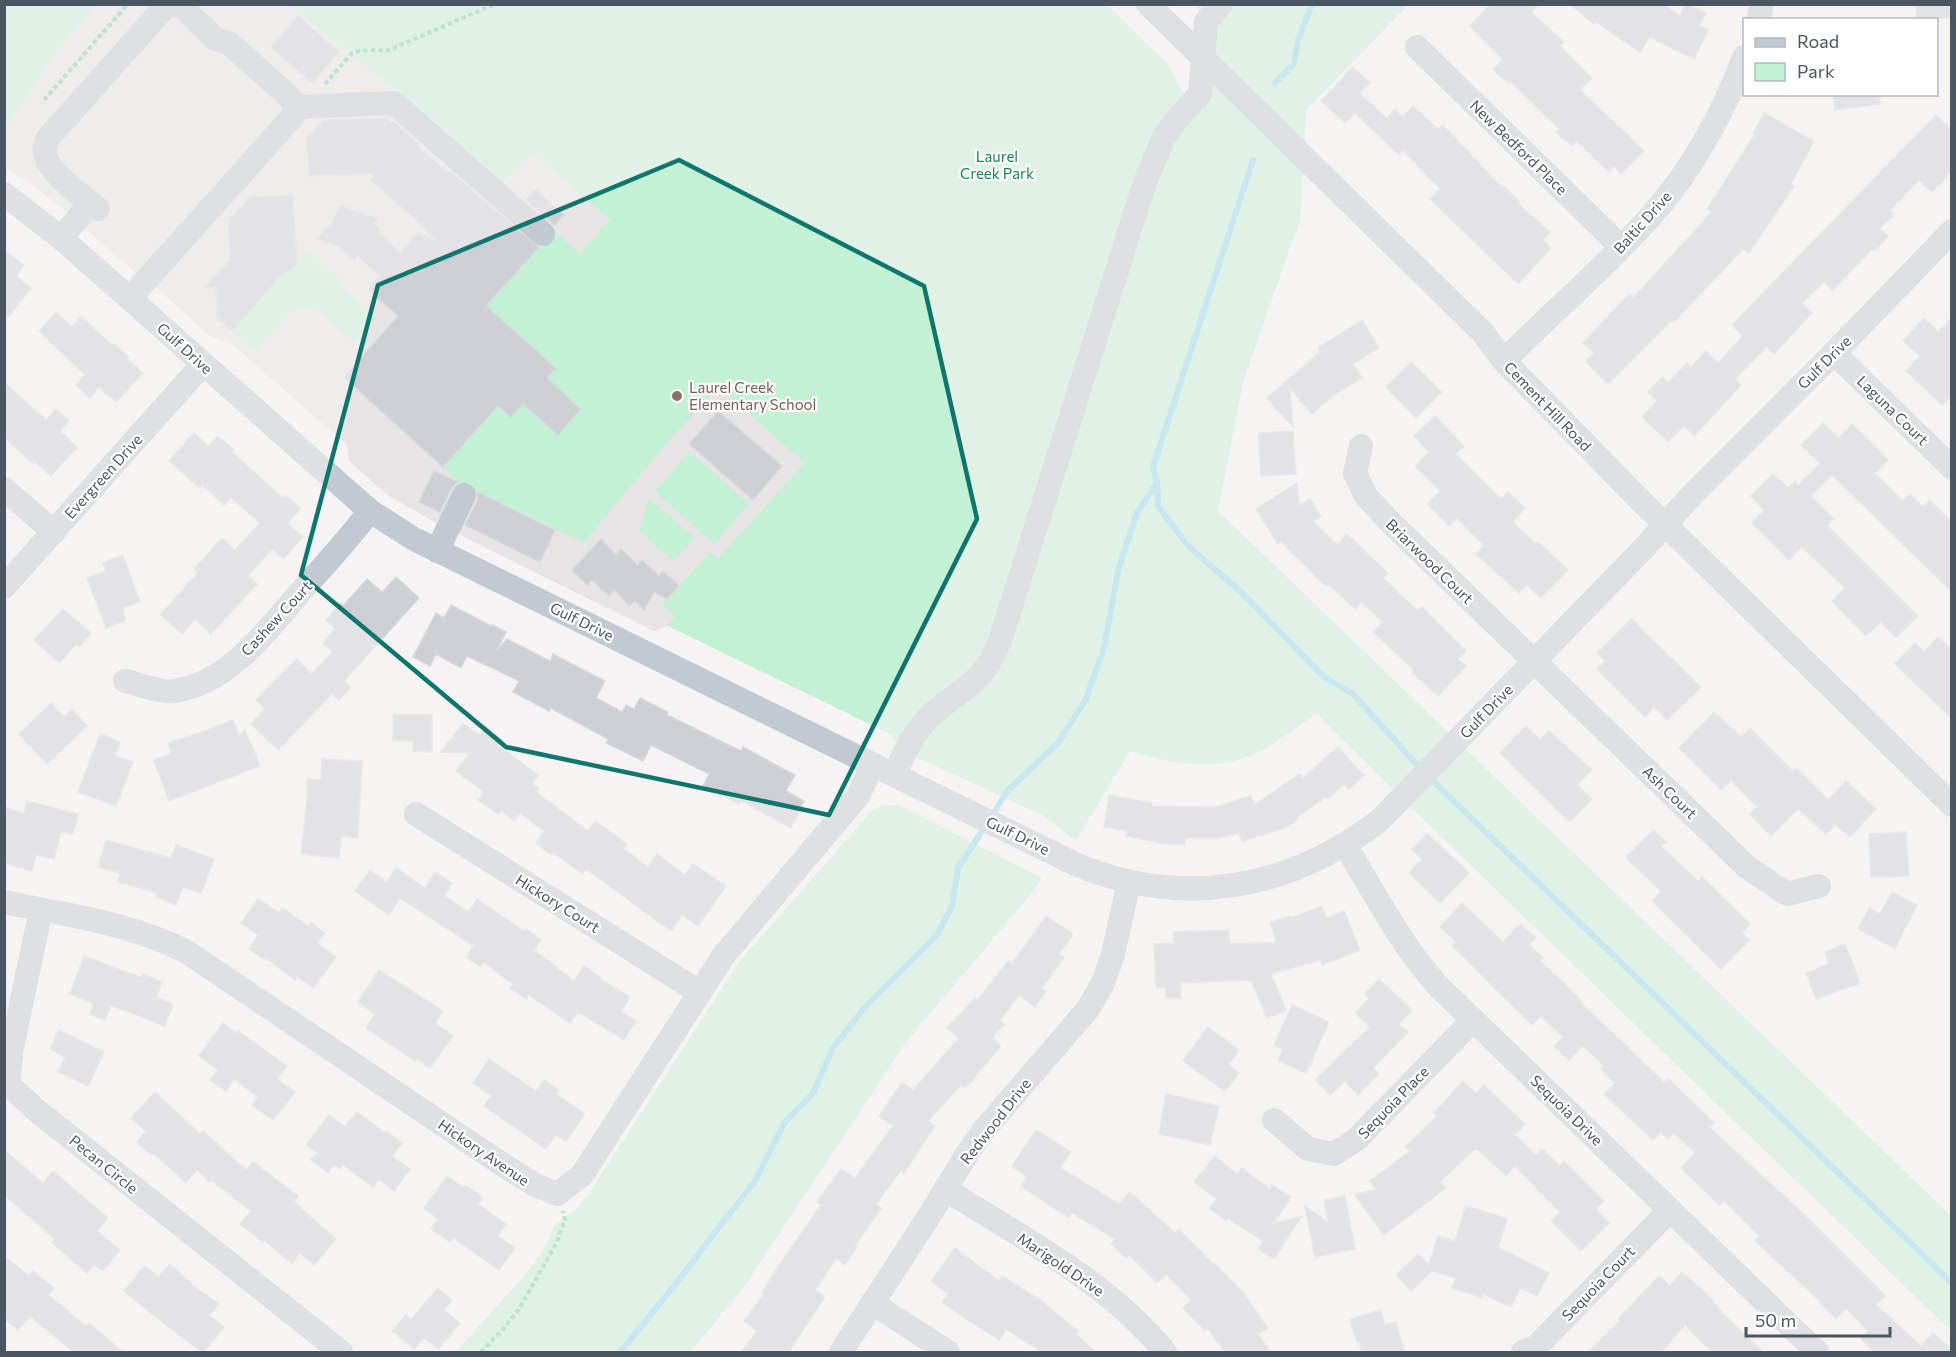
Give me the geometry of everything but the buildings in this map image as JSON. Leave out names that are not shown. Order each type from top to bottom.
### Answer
[{"type":"street","name":"Cement Hill Road","points":[[1148,4],[1483,333],[1504,361],[1665,524],[1952,805]]},
{"type":"street","points":[[557,1194],[582,1175],[724,955],[858,796],[906,749],[914,734],[988,665],[999,644],[1144,185],[1164,137],[1200,94],[1206,22],[1221,4]]},
{"type":"street","points":[[61,238],[94,206],[54,170],[46,159],[44,147],[48,138],[169,5],[176,5],[184,9],[214,39],[229,43],[287,95],[297,107]]},
{"type":"street","name":"New Bedford Place","points":[[1417,47],[1621,247]]},
{"type":"street","name":"Baltic Drive","points":[[1504,361],[1651,216],[1684,173],[1712,126],[1737,77],[1743,60]]},
{"type":"street","points":[[297,107],[394,103],[543,234]]},
{"type":"street","points":[[129,298],[294,115],[297,107]]},
{"type":"street","name":"Gulf Drive","points":[[4,194],[61,238],[370,511],[406,534],[1075,864],[1129,882],[1198,888],[1240,884],[1299,868],[1345,845],[1380,819],[1952,231]]},
{"type":"street","name":"Laguna Court","points":[[1834,353],[1952,468]]},
{"type":"street","name":"Evergreen Drive","points":[[4,587],[203,364]]},
{"type":"street","name":"Briarwood Court","points":[[1361,446],[1355,473],[1366,496],[1534,661]]},
{"type":"street","points":[[4,489],[54,531]]},
{"type":"street","points":[[437,551],[464,495]]},
{"type":"street","name":"Cashew Court","points":[[125,681],[172,692],[197,685],[220,672],[251,648],[370,511]]},
{"type":"street","name":"Ash Court","points":[[1534,661],[1747,867],[1787,894],[1819,886]]},
{"type":"street","name":"Hickory Court","points":[[416,814],[699,992]]},
{"type":"street","name":"Sequoia Drive","points":[[1345,845],[1424,970],[1817,1353]]},
{"type":"street","name":"Redwood Drive","points":[[841,1353],[983,1131],[1088,1009],[1103,983],[1113,954],[1129,882]]},
{"type":"street","name":"Hickory Avenue","points":[[4,902],[132,929],[161,938],[188,952],[497,1161],[535,1185],[557,1194]]},
{"type":"street","name":"Pecan Circle","points":[[41,910],[12,1047],[8,1084],[36,1110],[341,1353]]},
{"type":"street","name":"Sequoia Place","points":[[1274,1120],[1308,1149],[1334,1154],[1356,1140],[1473,1020]]},
{"type":"street","name":"Marigold Drive","points":[[945,1189],[1069,1266],[1104,1292],[1153,1337],[1165,1353]]},
{"type":"street","name":"Sequoia Court","points":[[1523,1353],[1536,1347],[1670,1210]]},
{"type":"street","points":[[872,1303],[948,1353]]},
{"type":"path","points":[[44,99],[128,4]]},
{"type":"path","points":[[324,85],[352,52],[389,50],[495,4]]},
{"type":"path","points":[[481,1353],[519,1309],[556,1244],[565,1220],[557,1194]]},
{"type":"highlighted area","points":[[679,160],[924,286],[977,519],[829,815],[506,747],[301,575],[378,285]]},
{"type":"shaded area","name":"Laurel Creek Elementary School","points":[[289,4],[397,91],[503,184],[533,153],[610,220],[1076,354],[668,626],[654,631],[438,524],[389,496],[349,461],[347,445],[231,343],[211,337],[67,212],[5,167],[4,128],[58,49],[97,5]]},
{"type":"green space","points":[[5,4],[97,5],[58,49],[5,128]]},
{"type":"green space","name":"Laurel Creek Park","points":[[289,5],[1107,5],[1169,65],[1181,89],[1203,113],[1198,5],[1408,5],[1306,110],[1300,220],[1243,382],[1218,511],[1951,1216],[1951,1331],[1316,713],[1284,737],[1235,761],[1220,764],[1189,764],[1130,751],[1076,841],[1042,815],[900,748],[892,735],[668,626],[675,616],[662,604],[710,553],[718,559],[805,463],[718,386],[584,542],[459,483],[443,467],[498,405],[511,417],[524,403],[558,435],[581,409],[561,391],[544,381],[555,367],[486,306],[554,231],[580,254],[610,220],[533,153],[502,184],[397,91]]},
{"type":"green space","points":[[308,251],[340,280],[338,283],[376,317],[354,343],[314,308],[291,310],[255,352],[232,331],[285,271],[288,273]]},
{"type":"green space","points":[[690,452],[749,504],[714,544],[655,491]]},
{"type":"green space","points":[[650,499],[694,538],[673,561],[640,531],[647,502]]},
{"type":"green space","points":[[883,804],[900,806],[1042,878],[1032,893],[906,1042],[742,1290],[690,1352],[456,1352],[530,1269],[547,1243],[554,1225],[573,1212],[586,1198],[739,962],[870,813]]},
{"type":"waterway","points":[[1275,83],[1294,64],[1298,40],[1312,4]]},
{"type":"waterway","points":[[992,816],[1007,791],[1058,743],[1086,699],[1104,648],[1119,567],[1137,513],[1157,483],[1153,467],[1253,160]]},
{"type":"waterway","points":[[1157,483],[1158,506],[1188,546],[1240,591],[1324,677],[1352,693],[1421,769]]},
{"type":"waterway","points":[[1428,776],[1952,1283]]},
{"type":"waterway","points":[[620,1352],[755,1181],[785,1122],[813,1093],[833,1048],[866,1006],[937,935],[952,906],[958,868],[986,825]]},
{"type":"place","name":"Laurel Creek Elementary School","points":[[677,396]]}]
